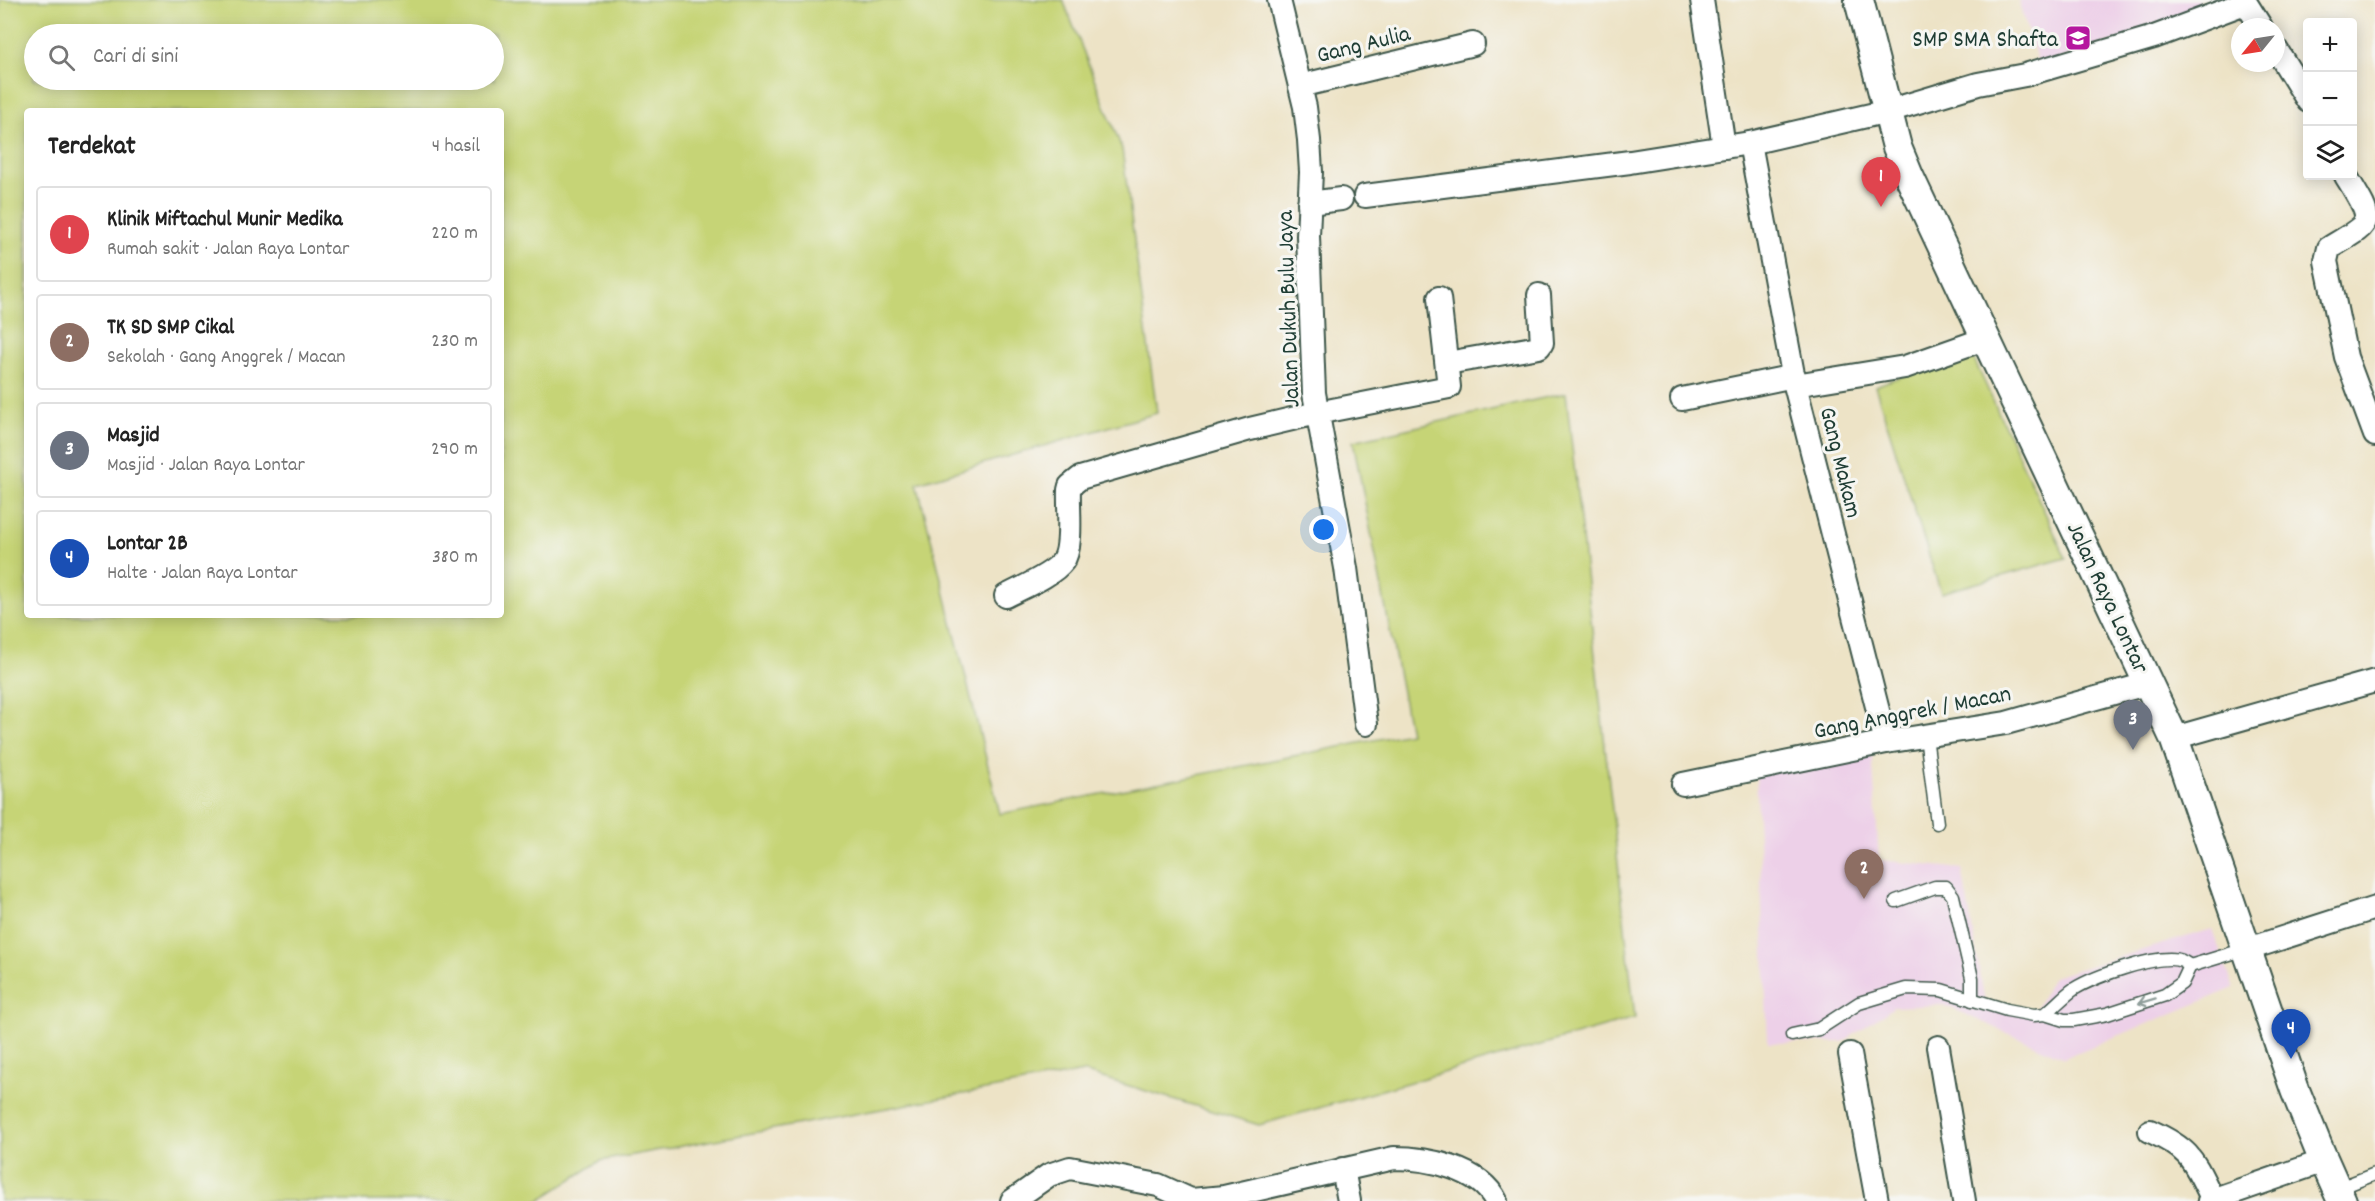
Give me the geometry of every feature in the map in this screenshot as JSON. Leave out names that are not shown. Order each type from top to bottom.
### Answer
[{"type":"street","name":"Jalan Dukuh Bulu Jaya","points":[[1279,0],[1300,86],[1309,140],[1308,236],[1314,393],[1346,568],[1366,724]]},
{"type":"street","points":[[1702,0],[1724,147]]},
{"type":"street","name":"Jalan Raya Lontar","points":[[1859,0],[1897,147],[2174,738],[2295,1090],[2340,1195]]},
{"type":"street","points":[[1365,196],[1750,143],[1888,111],[1978,84],[2025,75],[2154,37],[2244,2],[2255,18]]},
{"type":"street","name":"Gang Aulia","points":[[1300,86],[1473,44]]},
{"type":"street","points":[[2285,64],[2303,94]]},
{"type":"street","points":[[1682,399],[1794,380],[1750,143]]},
{"type":"street","points":[[2349,180],[2367,209],[2368,225],[2329,248],[2326,261],[2346,357],[2375,435]]},
{"type":"street","points":[[1310,203],[1341,199]]},
{"type":"street","points":[[1447,363],[1539,347],[1542,343],[1539,295]]},
{"type":"street","points":[[1006,596],[1064,561],[1068,548],[1069,490],[1074,481],[1080,478],[1250,429],[1317,413],[1447,388],[1450,384],[1439,298]]},
{"type":"street","name":"Gang Makam","points":[[1886,742],[1794,380],[1897,369],[1987,338]]},
{"type":"street","points":[[2174,738],[2375,681]]},
{"type":"street","name":"Gang Anggrek / Macan","points":[[1683,784],[1886,742],[2006,723],[2150,683]]},
{"type":"street","points":[[2248,949],[2375,908]]},
{"type":"street","points":[[1938,1047],[1964,1201]]},
{"type":"street","points":[[1850,1054],[1877,1201]]},
{"type":"street","points":[[2150,1131],[2175,1142],[2186,1151],[2196,1166],[2211,1200],[2324,1161]]},
{"type":"street","points":[[1012,1201],[1049,1175],[1070,1168],[1158,1185],[1191,1201],[1224,1197],[1394,1158],[1419,1158],[1442,1164],[1486,1185],[1496,1201]]},
{"type":"street","points":[[1343,1168],[1349,1201]]},
{"type":"lane","points":[[1926,736],[1937,823]]},
{"type":"lane","points":[[1896,901],[1935,886],[1946,887],[1953,896],[1972,978],[1972,1000]]},
{"type":"lane","points":[[1792,1035],[1819,1029],[1859,1002],[1906,989],[1941,990],[2007,1010],[2034,1015],[2045,1014],[2064,1020],[2107,1014],[2165,995],[2182,983],[2190,966],[2248,949]]},
{"type":"lane","points":[[2045,1014],[2076,988],[2117,969],[2135,964],[2175,959],[2190,966]]},
{"type":"lane","points":[[2340,1195],[2375,1174]]},
{"type":"shaded area","name":"SMP SMA Shafta","points":[[2018,0],[2198,0],[2202,14],[2039,65]]},
{"type":"shaded area","points":[[1872,751],[1879,860],[1962,869],[1985,1003],[2034,1012],[2053,977],[2212,929],[2234,988],[2064,1058],[1944,1005],[1894,1007],[1843,1042],[1768,1043],[1756,772]]},
{"type":"green space","points":[[0,0],[1063,0],[1122,149],[1157,413],[917,483],[1000,814],[1410,733],[1353,441],[1566,393],[1635,1018],[1259,1125],[1083,1072],[600,1161],[538,1201],[0,1201]]},
{"type":"green space","points":[[1970,351],[2066,558],[1941,593],[1875,386]]},
{"type":"place","name":"SMP SMA Shafta","points":[[2078,38]]},
{"type":"place","name":"Klinik Miftachul Munir Medika","points":[[1881,207]]},
{"type":"place","name":"Masjid","points":[[2133,750]]},
{"type":"place","name":"TK SD SMP Cikal","points":[[1864,899]]},
{"type":"place","name":"Lontar 2B","points":[[2291,1059]]}]
